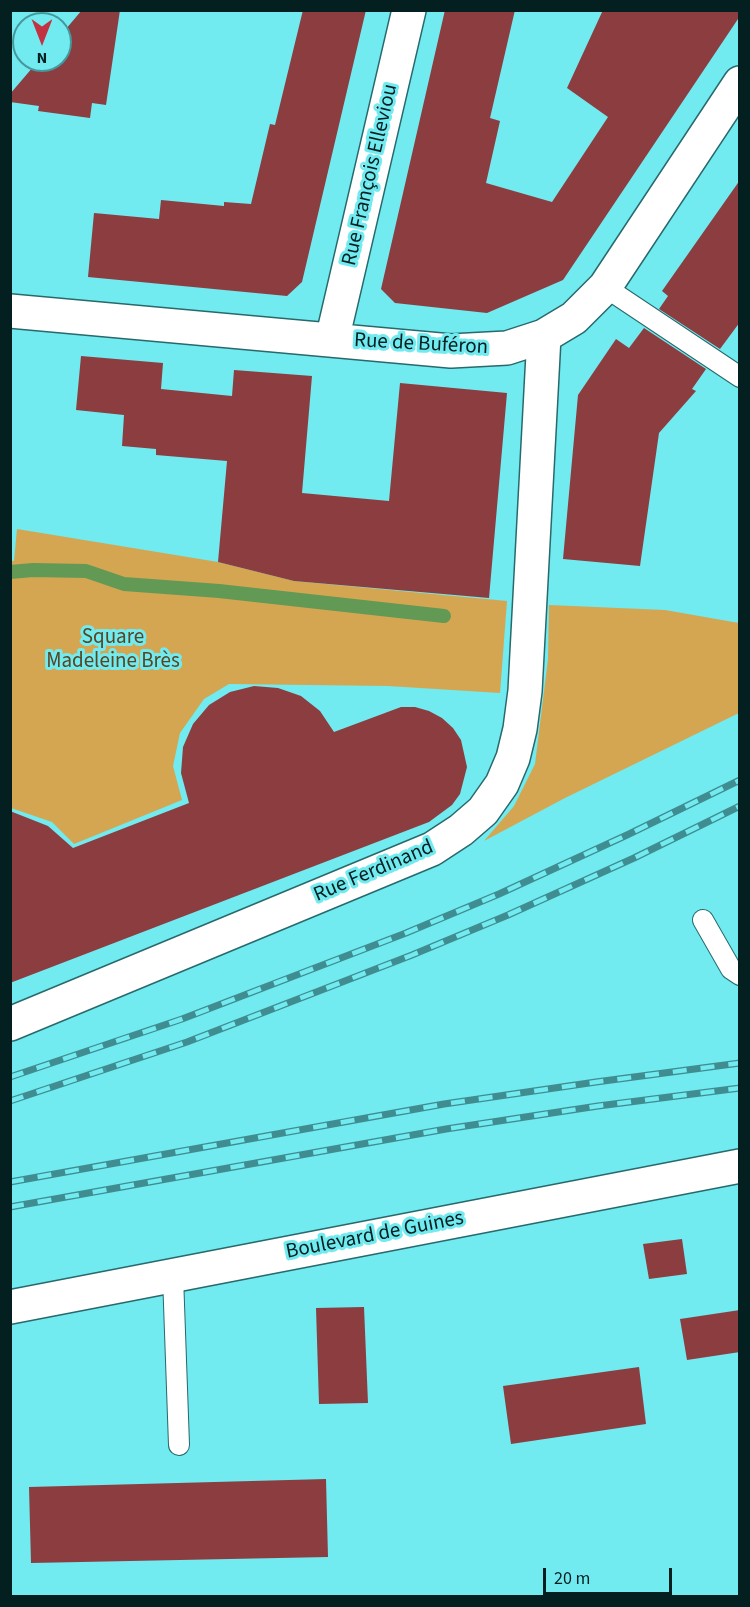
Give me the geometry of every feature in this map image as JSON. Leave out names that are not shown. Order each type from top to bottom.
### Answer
[{"type":"street","name":"Rue François Elleviou","points":[[332,340],[409,10]]},
{"type":"street","name":"Rue de Buféron","points":[[10,311],[451,351],[507,348],[544,336],[574,318],[605,287],[740,83]]},
{"type":"street","name":"Rue Ferdinand","points":[[10,1024],[432,849],[461,830],[483,811],[502,784],[513,758],[525,691],[544,336]]},
{"type":"street","name":"Boulevard de Guines","points":[[10,1307],[740,1166]]},
{"type":"lane","points":[[605,287],[740,377]]},
{"type":"lane","points":[[703,920],[731,969],[740,975]]},
{"type":"lane","points":[[173,1276],[179,1445]]},
{"type":"green space","name":"Square Madeleine Brès","points":[[17,529],[218,562],[294,581],[507,601],[500,693],[388,686],[229,684],[204,699],[180,733],[173,766],[182,800],[74,844],[52,822],[11,808],[10,561],[14,561]]},
{"type":"green space","points":[[549,605],[665,610],[739,623],[739,713],[565,798],[484,841],[514,806],[535,764],[548,659]]},
{"type":"building","points":[[82,10],[120,10],[106,105],[92,103],[90,118],[38,111],[39,106],[10,102],[10,94],[29,72],[72,72],[72,22]]},
{"type":"building","points":[[303,10],[366,10],[302,282],[287,296],[88,277],[94,213],[159,219],[161,200],[224,206],[224,202],[251,204],[270,124],[275,125]]},
{"type":"building","points":[[445,10],[515,10],[490,118],[500,121],[486,183],[552,202],[608,117],[567,88],[603,10],[740,10],[740,16],[563,280],[487,313],[395,303],[381,289]]},
{"type":"building","points":[[740,180],[740,322],[720,349],[659,309],[668,296],[662,291]]},
{"type":"building","points":[[644,328],[706,369],[692,389],[696,391],[659,433],[640,566],[563,559],[578,395],[616,339],[629,348]]},
{"type":"building","points":[[81,356],[163,363],[161,389],[232,396],[234,370],[312,376],[302,493],[389,501],[400,383],[507,393],[489,598],[294,581],[218,562],[227,461],[156,455],[156,449],[122,446],[124,415],[76,410]]},
{"type":"building","points":[[254,686],[278,688],[301,696],[320,711],[334,732],[401,707],[415,707],[429,711],[442,718],[461,740],[467,767],[460,794],[452,805],[429,822],[10,983],[10,811],[48,826],[73,848],[189,803],[181,773],[183,747],[193,724],[209,705],[230,692]]},
{"type":"building","points":[[682,1239],[687,1274],[649,1279],[643,1244]]},
{"type":"building","points":[[364,1307],[368,1403],[319,1404],[316,1308]]},
{"type":"building","points":[[740,1310],[740,1352],[687,1360],[680,1319]]},
{"type":"building","points":[[639,1367],[646,1424],[511,1444],[503,1386]]},
{"type":"building","points":[[326,1479],[328,1557],[31,1563],[29,1487]]},
{"type":"waterway","points":[[10,572],[86,571],[124,584],[219,591],[444,616]]},
{"type":"railway","points":[[10,1077],[182,1019],[406,933],[499,894],[740,780]]},
{"type":"railway","points":[[10,1101],[187,1042],[412,955],[634,858],[740,806]]},
{"type":"railway","points":[[10,1182],[444,1104],[740,1063]]},
{"type":"railway","points":[[10,1207],[446,1129],[740,1088]]}]
